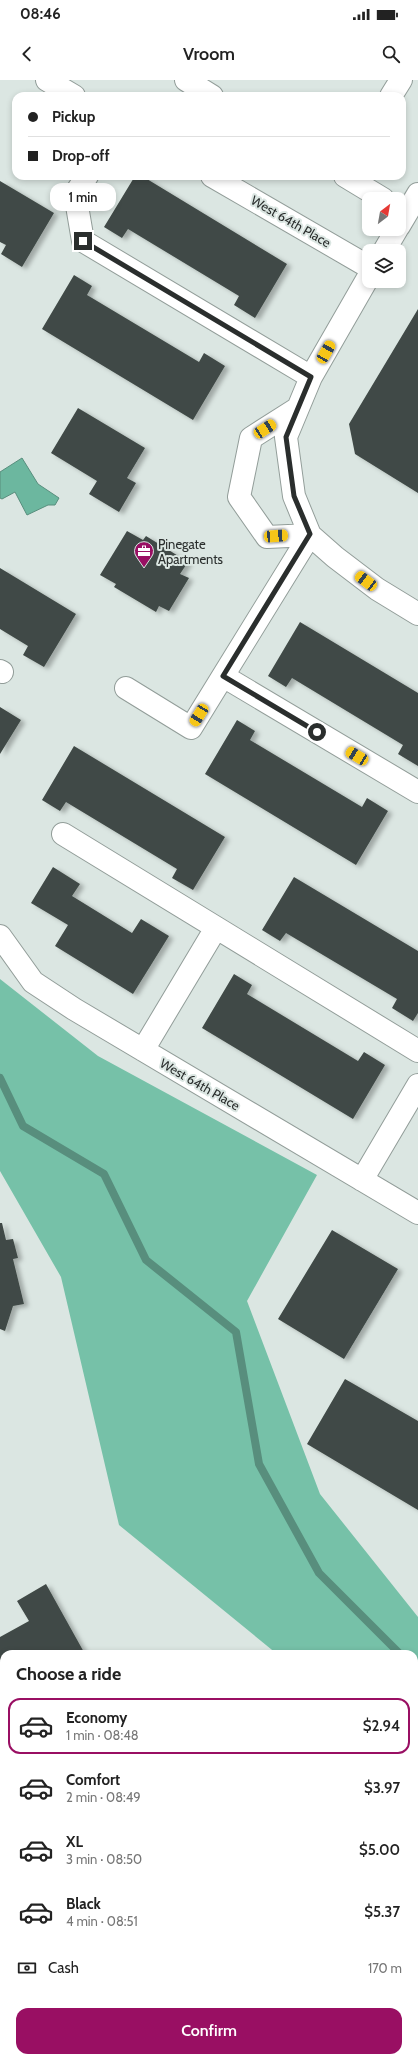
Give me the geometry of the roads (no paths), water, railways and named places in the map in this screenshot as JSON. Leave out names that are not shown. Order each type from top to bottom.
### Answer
[{"type":"street","points":[[47,80],[67,92]]},
{"type":"street","points":[[186,80],[206,92]]},
{"type":"street","points":[[394,92],[401,80]]},
{"type":"street","points":[[84,180],[75,194],[83,241],[311,377]]},
{"type":"street","name":"West 64th Place","points":[[219,180],[362,263]]},
{"type":"street","points":[[352,180],[371,192]]},
{"type":"street","points":[[406,211],[418,194]]},
{"type":"street","points":[[362,288],[311,377],[286,437],[294,496],[310,534],[335,557],[377,589],[418,614]]},
{"type":"street","points":[[298,408],[250,438],[239,497],[267,537],[310,534]]},
{"type":"street","points":[[126,688],[191,728],[310,534]]},
{"type":"street","points":[[223,676],[418,792]]},
{"type":"street","points":[[64,834],[418,1051]]},
{"type":"street","points":[[143,1050],[216,928]]},
{"type":"street","name":"West 64th Place","points":[[0,936],[32,982],[143,1050],[418,1213]]},
{"type":"street","points":[[362,1180],[418,1085]]},
{"type":"waterway","points":[[0,1078],[23,1126],[104,1174],[146,1260],[236,1332],[259,1464],[319,1573],[396,1650]]},
{"type":"place","name":"Pinegate Apartments","points":[[144,568]]}]
